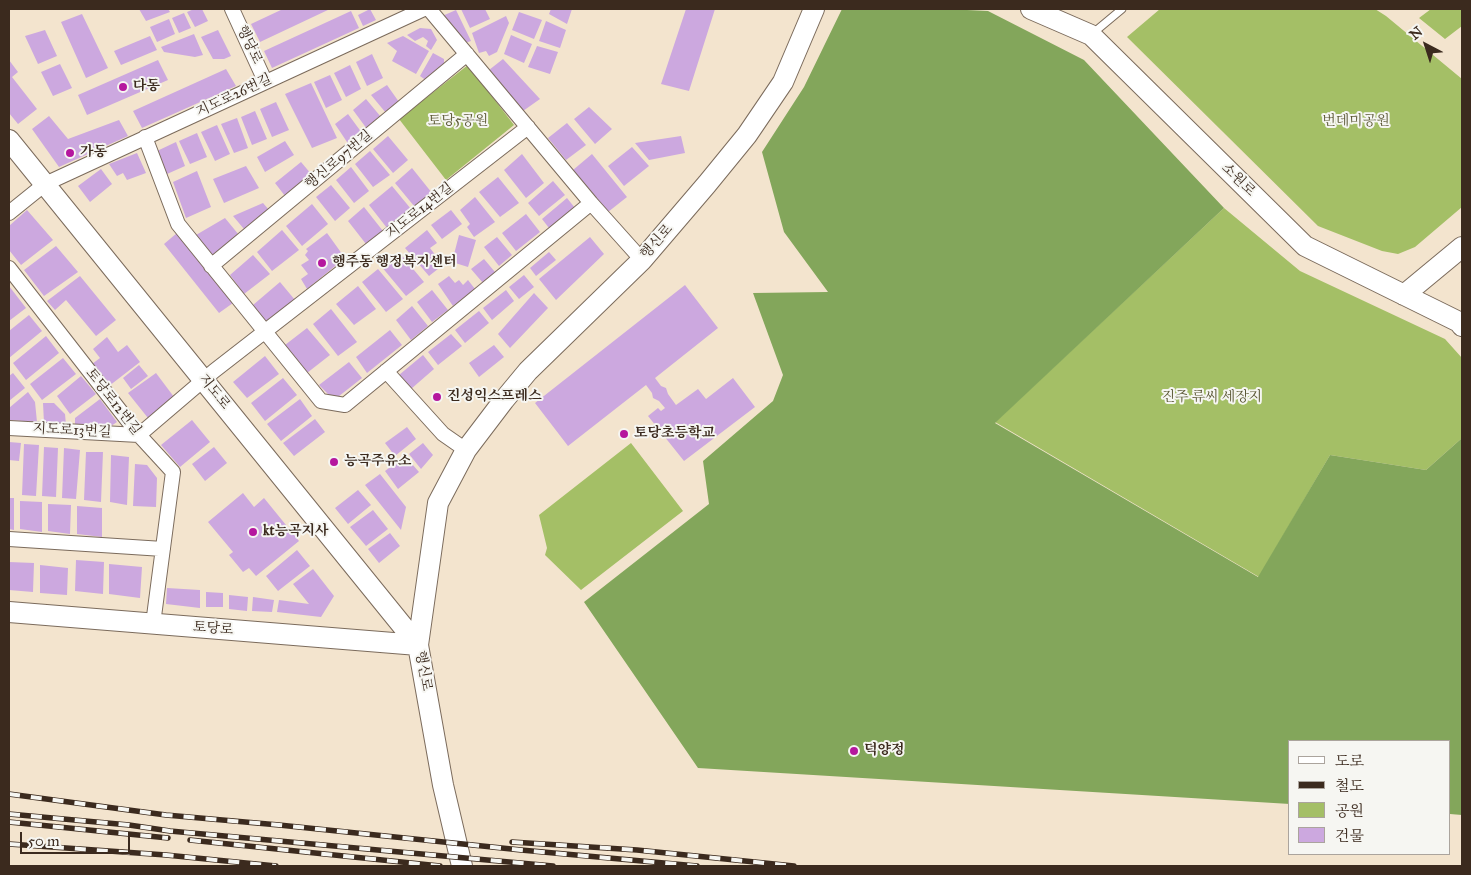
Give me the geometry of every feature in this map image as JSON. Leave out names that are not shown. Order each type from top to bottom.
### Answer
[{"type":"main road","name":"행신로","points":[[462,866],[443,785],[418,645],[438,503],[466,450],[528,371],[642,260],[747,136],[783,82],[814,9]]},
{"type":"main road","name":"소원로","points":[[1031,9],[1091,35],[1305,246],[1459,322],[1462,326]]},
{"type":"main road","name":"지도로","points":[[9,140],[418,645]]},
{"type":"main road","points":[[1404,295],[1462,247]]},
{"type":"main road","name":"토당로","points":[[9,612],[418,645]]},
{"type":"street","name":"행당로","points":[[232,9],[266,81]]},
{"type":"street","name":"지도로26번길","points":[[9,213],[45,184],[424,9]]},
{"type":"street","points":[[429,9],[591,203],[642,260]]},
{"type":"street","name":"행신로97번길","points":[[211,266],[467,54]]},
{"type":"street","name":"지도로14번길","points":[[204,380],[528,127]]},
{"type":"street","points":[[145,137],[178,224],[321,401],[344,405],[591,203]]},
{"type":"street","name":"토당로12번길","points":[[9,268],[139,435],[173,472],[153,624]]},
{"type":"street","points":[[386,371],[443,434],[466,450]]},
{"type":"street","points":[[139,435],[204,380]]},
{"type":"street","name":"지도로13번길","points":[[9,428],[139,435]]},
{"type":"street","points":[[9,539],[163,549]]},
{"type":"lane","points":[[1091,35],[1122,9]]},
{"type":"green space","points":[[842,9],[988,11],[1084,60],[1224,208],[995,423],[1258,577],[1330,455],[1426,470],[1462,438],[1462,815],[1451,814],[1451,740],[1288,740],[1288,804],[698,768],[584,602],[709,504],[703,461],[773,401],[783,375],[753,293],[828,292],[784,232],[762,152],[804,87]]},
{"type":"green space","name":"번데미공원","points":[[1160,9],[1375,9],[1386,16],[1462,79],[1462,207],[1415,247],[1398,254],[1382,251],[1318,226],[1127,37]]},
{"type":"green space","points":[[1431,9],[1462,9],[1462,26],[1445,39],[1419,18]]},
{"type":"green space","name":"토당5공원","points":[[468,65],[514,125],[446,180],[399,119]]},
{"type":"green space","name":"진주 류씨 세장지","points":[[1224,208],[1300,271],[1445,339],[1462,358],[1462,438],[1426,470],[1330,455],[1259,577],[995,422]]},
{"type":"green space","points":[[631,443],[683,511],[581,590],[545,555],[547,548],[539,515]]},
{"type":"building","points":[[139,9],[168,9],[170,12],[146,21]]},
{"type":"building","points":[[194,9],[202,9],[208,21],[195,27],[187,12]]},
{"type":"building","points":[[283,9],[330,9],[260,42],[251,24]]},
{"type":"building","points":[[370,9],[376,20],[363,26],[358,15]]},
{"type":"building","points":[[461,9],[485,9],[490,19],[470,28]]},
{"type":"building","points":[[551,9],[572,9],[567,24],[549,14]]},
{"type":"building","points":[[686,9],[715,9],[689,91],[661,84]]},
{"type":"building","points":[[456,10],[471,41],[462,44],[440,17]]},
{"type":"building","points":[[351,11],[359,28],[272,68],[264,51]]},
{"type":"building","points":[[519,12],[542,20],[534,39],[512,30]]},
{"type":"building","points":[[184,13],[191,28],[179,33],[172,18]]},
{"type":"building","points":[[82,14],[108,68],[86,78],[61,22]]},
{"type":"building","points":[[506,16],[509,23],[497,52],[489,56],[486,51],[479,53],[472,33]]},
{"type":"building","points":[[169,19],[175,34],[157,42],[150,27]]},
{"type":"building","points":[[546,21],[566,30],[560,48],[539,41]]},
{"type":"building","points":[[420,28],[431,29],[437,40],[431,50],[426,46],[428,41],[423,37],[415,41],[407,35]]},
{"type":"building","points":[[45,30],[57,56],[38,64],[25,36]]},
{"type":"building","points":[[218,30],[231,56],[224,59],[213,59],[201,37]]},
{"type":"building","points":[[194,34],[203,55],[195,57],[164,52],[161,47]]},
{"type":"building","points":[[511,35],[532,44],[524,63],[504,54]]},
{"type":"building","points":[[150,36],[157,50],[121,65],[114,51]]},
{"type":"building","points":[[403,36],[429,51],[416,74],[392,61],[397,51],[387,43]]},
{"type":"building","points":[[537,46],[558,52],[550,74],[528,67]]},
{"type":"building","points":[[433,53],[444,59],[444,65],[427,81],[420,76]]},
{"type":"building","points":[[372,54],[383,78],[367,86],[356,62]]},
{"type":"building","points":[[503,59],[540,99],[523,111],[489,70]]},
{"type":"building","points":[[9,60],[18,72],[12,77],[37,109],[18,124],[9,113]]},
{"type":"building","name":"다동","points":[[158,60],[168,80],[87,115],[78,95]]},
{"type":"building","points":[[60,64],[72,88],[53,96],[41,72]]},
{"type":"building","points":[[350,65],[361,89],[346,97],[334,73]]},
{"type":"building","points":[[226,69],[236,86],[142,128],[133,111]]},
{"type":"building","points":[[330,75],[342,100],[326,108],[314,82]]},
{"type":"building","points":[[311,83],[337,138],[312,148],[285,94]]},
{"type":"building","points":[[387,85],[399,102],[386,113],[371,95]]},
{"type":"building","points":[[366,99],[381,117],[367,129],[353,110]]},
{"type":"building","points":[[276,102],[289,130],[272,137],[260,109]]},
{"type":"building","points":[[589,107],[612,129],[595,144],[574,119]]},
{"type":"building","points":[[255,111],[267,139],[252,145],[241,117]]},
{"type":"building","points":[[348,114],[362,133],[349,145],[335,124]]},
{"type":"building","name":"가동","points":[[49,116],[68,139],[119,120],[128,136],[59,167],[32,129]]},
{"type":"building","points":[[237,118],[248,148],[234,153],[221,124]]},
{"type":"building","points":[[567,123],[586,145],[566,160],[548,138]]},
{"type":"building","points":[[217,125],[230,154],[215,161],[201,132]]},
{"type":"building","points":[[197,133],[207,157],[190,164],[179,141]]},
{"type":"building","points":[[388,136],[408,160],[393,173],[373,149]]},
{"type":"building","points":[[681,136],[685,153],[649,160],[635,143]]},
{"type":"building","points":[[285,141],[294,155],[265,172],[257,157]]},
{"type":"building","points":[[176,142],[185,166],[167,174],[157,151]]},
{"type":"building","points":[[632,147],[649,166],[624,186],[608,166]]},
{"type":"building","points":[[370,151],[390,175],[373,187],[355,164]]},
{"type":"building","points":[[137,153],[146,173],[127,180],[123,173],[117,176],[109,164]]},
{"type":"building","points":[[522,154],[544,183],[526,198],[504,170]]},
{"type":"building","points":[[592,154],[627,197],[608,212],[573,170]]},
{"type":"building","points":[[301,162],[312,175],[285,196],[275,183]]},
{"type":"building","points":[[246,166],[259,188],[224,203],[213,179]]},
{"type":"building","points":[[351,167],[369,191],[354,203],[336,180]]},
{"type":"building","points":[[412,168],[432,193],[414,206],[395,183]]},
{"type":"building","points":[[101,169],[112,184],[90,202],[78,186]]},
{"type":"building","points":[[197,171],[211,207],[186,218],[173,182]]},
{"type":"building","points":[[498,177],[519,203],[500,217],[479,192]]},
{"type":"building","points":[[553,181],[565,195],[539,216],[528,203]]},
{"type":"building","points":[[331,185],[350,208],[335,221],[316,197]]},
{"type":"building","points":[[392,186],[411,209],[387,228],[369,205]]},
{"type":"building","points":[[475,197],[495,222],[474,237],[467,227],[470,224],[460,210]]},
{"type":"building","points":[[567,198],[575,208],[549,228],[542,219]]},
{"type":"building","points":[[263,203],[269,210],[244,229],[233,216]]},
{"type":"building","points":[[312,204],[328,224],[302,246],[286,226]]},
{"type":"building","points":[[364,207],[383,231],[366,244],[348,221]]},
{"type":"building","points":[[27,210],[53,240],[21,265],[9,250],[9,226]]},
{"type":"building","points":[[451,210],[462,224],[442,239],[431,225]]},
{"type":"building","points":[[526,214],[540,232],[516,251],[502,233]]},
{"type":"building","points":[[225,218],[239,235],[212,256],[196,235]]},
{"type":"building","points":[[282,230],[299,250],[272,271],[257,252]]},
{"type":"building","points":[[427,230],[437,243],[430,248],[443,265],[429,276],[405,248]]},
{"type":"building","points":[[177,233],[233,303],[219,313],[164,244]]},
{"type":"building","name":"행주동 행정복지센터","points":[[327,233],[345,258],[307,289],[301,279],[308,274],[301,265],[309,260],[305,255],[308,251],[306,249]]},
{"type":"building","points":[[459,235],[476,240],[468,267],[452,262]]},
{"type":"building","points":[[497,237],[512,255],[499,266],[484,247]]},
{"type":"building","points":[[590,237],[604,254],[556,300],[539,279]]},
{"type":"building","points":[[56,246],[78,272],[44,296],[24,270]]},
{"type":"building","points":[[399,252],[424,282],[406,296],[381,266]]},
{"type":"building","points":[[549,252],[556,260],[536,276],[530,268]]},
{"type":"building","points":[[253,255],[270,274],[244,294],[230,275]]},
{"type":"building","points":[[484,259],[495,272],[483,283],[471,269]]},
{"type":"building","points":[[378,269],[403,299],[386,312],[362,282]]},
{"type":"building","points":[[524,275],[534,287],[519,299],[509,287]]},
{"type":"building","points":[[80,276],[116,320],[96,336],[66,300],[55,310],[47,301]]},
{"type":"building","points":[[449,276],[455,283],[459,280],[463,285],[468,280],[475,289],[453,306],[438,284]]},
{"type":"building","points":[[280,282],[295,300],[266,323],[253,305]]},
{"type":"building","points":[[685,285],[718,328],[655,378],[661,386],[666,388],[676,405],[698,389],[706,399],[733,378],[755,407],[684,461],[648,416],[658,408],[661,411],[665,408],[659,401],[653,398],[646,385],[568,446],[535,403]]},
{"type":"building","points":[[9,286],[26,308],[9,321]]},
{"type":"building","points":[[358,286],[376,309],[354,325],[336,304]]},
{"type":"building","points":[[432,290],[448,310],[432,322],[417,302]]},
{"type":"building","points":[[506,290],[514,301],[492,320],[483,308]]},
{"type":"building","points":[[534,293],[548,308],[510,348],[498,334]]},
{"type":"building","points":[[412,306],[428,326],[411,340],[396,320]]},
{"type":"building","points":[[331,309],[357,342],[338,356],[313,324]]},
{"type":"building","points":[[479,311],[489,323],[465,343],[455,330]]},
{"type":"building","points":[[29,315],[42,331],[9,358],[9,331]]},
{"type":"building","points":[[307,328],[330,355],[307,373],[285,345]]},
{"type":"building","points":[[390,330],[402,345],[367,373],[356,357]]},
{"type":"building","points":[[451,334],[462,346],[438,365],[428,352]]},
{"type":"building","points":[[46,336],[59,353],[26,380],[13,363]]},
{"type":"building","points":[[107,337],[118,352],[127,345],[140,362],[109,386],[92,364],[100,358],[93,349]]},
{"type":"building","points":[[494,345],[504,357],[479,377],[469,363]]},
{"type":"building","points":[[423,355],[434,369],[411,389],[399,375]]},
{"type":"building","points":[[265,356],[279,374],[247,398],[233,382]]},
{"type":"building","points":[[63,358],[76,374],[42,400],[30,384]]},
{"type":"building","points":[[349,362],[362,378],[334,400],[319,385]]},
{"type":"building","points":[[139,365],[148,376],[131,389],[123,378]]},
{"type":"building","points":[[13,373],[25,388],[9,401],[9,376]]},
{"type":"building","points":[[156,373],[174,397],[148,418],[128,393]]},
{"type":"building","points":[[81,376],[96,394],[70,414],[57,396]]},
{"type":"building","points":[[283,378],[297,395],[265,421],[251,403]]},
{"type":"building","points":[[28,392],[35,402],[37,422],[9,420],[9,408]]},
{"type":"building","points":[[100,399],[117,422],[108,428],[75,426],[75,418]]},
{"type":"building","points":[[300,399],[312,416],[281,441],[267,424]]},
{"type":"building","points":[[43,403],[54,403],[65,414],[66,425],[44,423]]},
{"type":"building","points":[[315,419],[325,432],[294,456],[283,443]]},
{"type":"building","points":[[192,420],[210,442],[180,467],[161,445]]},
{"type":"building","points":[[407,427],[416,439],[395,456],[385,443]]},
{"type":"building","points":[[9,442],[21,443],[19,461],[9,460]]},
{"type":"building","points":[[423,443],[433,455],[421,469],[409,454]]},
{"type":"building","points":[[24,444],[39,445],[36,496],[22,495]]},
{"type":"building","points":[[44,447],[58,448],[56,497],[42,496]]},
{"type":"building","points":[[214,447],[227,463],[205,481],[192,464]]},
{"type":"building","points":[[64,448],[80,450],[76,499],[62,498]]},
{"type":"building","points":[[86,452],[103,452],[101,502],[84,500]]},
{"type":"building","points":[[111,455],[129,457],[127,505],[110,502]]},
{"type":"building","points":[[405,456],[419,472],[398,489],[385,471]]},
{"type":"building","points":[[135,464],[147,465],[157,478],[156,507],[133,506]]},
{"type":"building","points":[[380,474],[406,507],[401,530],[365,485]]},
{"type":"building","points":[[358,490],[371,505],[348,524],[335,508]]},
{"type":"building","name":"kt능곡지사","points":[[243,493],[254,507],[264,498],[299,541],[256,576],[249,568],[243,572],[229,555],[233,552],[208,522]]},
{"type":"building","points":[[9,498],[14,498],[14,530],[9,529]]},
{"type":"building","points":[[20,501],[42,502],[42,532],[20,529]]},
{"type":"building","points":[[48,504],[71,505],[70,534],[48,531]]},
{"type":"building","points":[[77,506],[102,508],[102,537],[77,534]]},
{"type":"building","points":[[373,510],[388,529],[366,546],[350,527]]},
{"type":"building","points":[[390,533],[400,546],[379,563],[368,549]]},
{"type":"building","points":[[297,550],[310,566],[278,591],[266,576]]},
{"type":"building","points":[[76,560],[104,562],[103,594],[75,591]]},
{"type":"building","points":[[9,562],[34,563],[33,592],[9,590]]},
{"type":"building","points":[[109,564],[142,567],[140,598],[109,594]]},
{"type":"building","points":[[40,565],[68,568],[67,595],[40,593]]},
{"type":"building","points":[[313,569],[334,596],[321,617],[277,612],[279,600],[309,604],[293,584]]},
{"type":"building","points":[[167,588],[200,590],[200,608],[166,604]]},
{"type":"building","points":[[206,592],[223,593],[223,607],[206,607]]},
{"type":"building","points":[[229,595],[248,597],[247,611],[229,609]]},
{"type":"building","points":[[253,597],[274,600],[272,612],[252,611]]},
{"type":"railway","points":[[9,794],[166,815],[697,866]]},
{"type":"railway","points":[[9,814],[129,825],[170,831],[553,866]]},
{"type":"railway","points":[[9,822],[168,838]]},
{"type":"railway","points":[[190,840],[440,866]]},
{"type":"railway","points":[[512,842],[637,850],[794,866]]},
{"type":"railway","points":[[9,844],[166,855],[276,866]]},
{"type":"place","name":"다동","points":[[123,87]]},
{"type":"place","name":"가동","points":[[70,153]]},
{"type":"place","name":"행주동 행정복지센터","points":[[322,263]]},
{"type":"place","name":"진성익스프레스","points":[[437,397]]},
{"type":"place","name":"토당초등학교","points":[[624,434]]},
{"type":"place","name":"능곡주유소","points":[[334,462]]},
{"type":"place","name":"kt능곡지사","points":[[253,532]]},
{"type":"place","name":"덕양정","points":[[854,751]]}]
